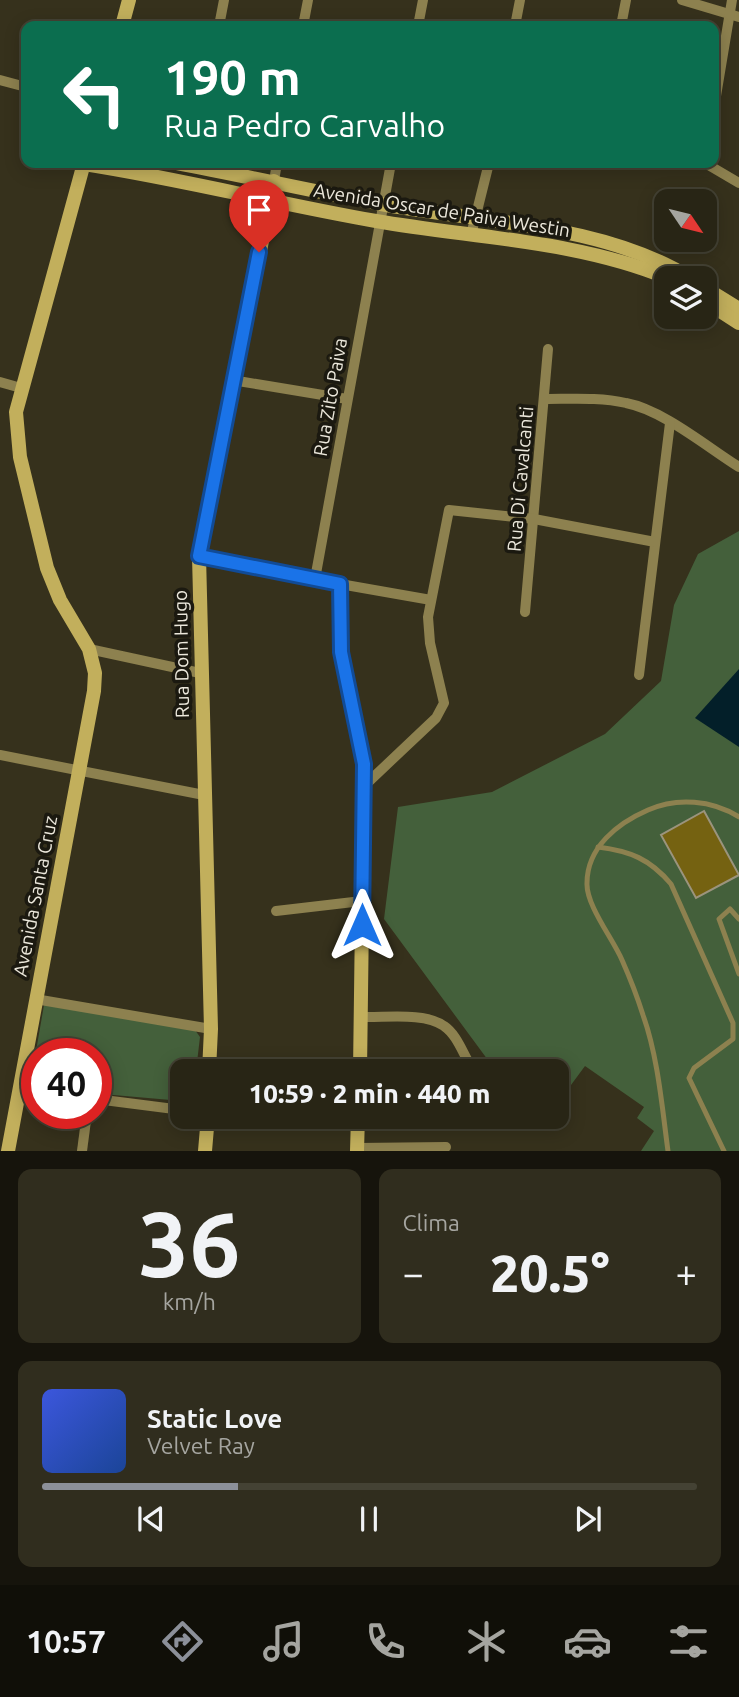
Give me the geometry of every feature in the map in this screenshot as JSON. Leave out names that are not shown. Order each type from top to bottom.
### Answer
[{"type":"street","points":[[123,21],[129,0]]},
{"type":"street","points":[[220,21],[224,0]]},
{"type":"street","points":[[304,21],[308,0]]},
{"type":"street","points":[[419,21],[423,0]]},
{"type":"street","points":[[516,21],[520,0]]},
{"type":"street","points":[[622,21],[626,0]]},
{"type":"street","points":[[682,0],[735,15]]},
{"type":"street","points":[[719,86],[735,15],[732,0]]},
{"type":"street","points":[[0,80],[21,86]]},
{"type":"street","points":[[83,168],[21,388],[16,412],[20,457],[47,568],[60,600],[89,649],[200,673]]},
{"type":"street","name":"Avenida Oscar de Paiva Westin","points":[[141,168],[269,201],[379,221],[611,256],[654,273]]},
{"type":"street","points":[[193,182],[195,168]]},
{"type":"street","name":"Avenida Oscar de Paiva Westin","points":[[214,168],[383,204],[476,217],[614,245],[639,252],[664,266]]},
{"type":"street","points":[[274,181],[276,168]]},
{"type":"street","name":"Rua Zito Paiva","points":[[315,579],[390,168]]},
{"type":"street","points":[[471,235],[487,168]]},
{"type":"street","points":[[714,168],[739,183]]},
{"type":"street","name":"Rua Dom Hugo","points":[[210,1059],[199,556],[232,380],[274,181]]},
{"type":"street","points":[[717,295],[739,309]]},
{"type":"street","points":[[717,309],[739,323]]},
{"type":"street","name":"Rua Di Cavalcanti","points":[[525,612],[548,349]]},
{"type":"street","points":[[232,380],[347,399]]},
{"type":"street","points":[[0,382],[21,388]]},
{"type":"street","points":[[545,399],[601,399],[630,403],[670,423],[739,467]]},
{"type":"street","points":[[639,675],[670,423]]},
{"type":"street","points":[[363,787],[436,718],[444,703],[430,643],[430,600],[449,510],[534,519],[655,542]]},
{"type":"street","points":[[199,556],[430,600]]},
{"type":"street","points":[[340,584],[341,652],[361,739],[360,1059]]},
{"type":"street","name":"Avenida Santa Cruz","points":[[29,1038],[80,769],[95,673],[89,649]]},
{"type":"street","points":[[0,755],[204,796]]},
{"type":"street","points":[[276,911],[362,901]]},
{"type":"street","points":[[35,999],[211,1029]]},
{"type":"street","points":[[362,1017],[419,1018],[443,1025],[452,1032],[467,1059]]},
{"type":"street","name":"Avenida Santa Cruz","points":[[8,1151],[21,1086]]},
{"type":"street","points":[[112,1101],[170,1108]]},
{"type":"street","points":[[82,1151],[85,1129]]},
{"type":"street","points":[[205,1151],[207,1129]]},
{"type":"street","points":[[358,1129],[357,1149],[446,1147]]},
{"type":"lane","points":[[668,1151],[644,1017],[621,959],[586,886],[587,872],[598,848],[623,821],[664,803],[699,802],[727,810],[739,817]]},
{"type":"lane","points":[[598,848],[634,853],[657,868],[671,884],[733,1023],[733,1038],[694,1068],[690,1078],[724,1151]]},
{"type":"lane","points":[[739,919],[730,909],[719,919],[739,974]]},
{"type":"green space","points":[[739,531],[739,1151],[641,1151],[654,1131],[637,1118],[644,1107],[585,1066],[569,1088],[569,1059],[487,1059],[384,919],[398,807],[492,792],[605,734],[661,681],[674,605],[698,554]]},
{"type":"green space","points":[[44,1005],[195,1030],[200,1037],[197,1059],[170,1059],[170,1100],[112,1095],[112,1038],[38,1038]]},
{"type":"water","points":[[739,669],[739,747],[695,718]]},
{"type":"building","points":[[704,811],[739,875],[696,898],[661,835]]},
{"type":"route","points":[[259,252],[199,556],[340,584],[341,652],[364,764],[362,925]]}]
